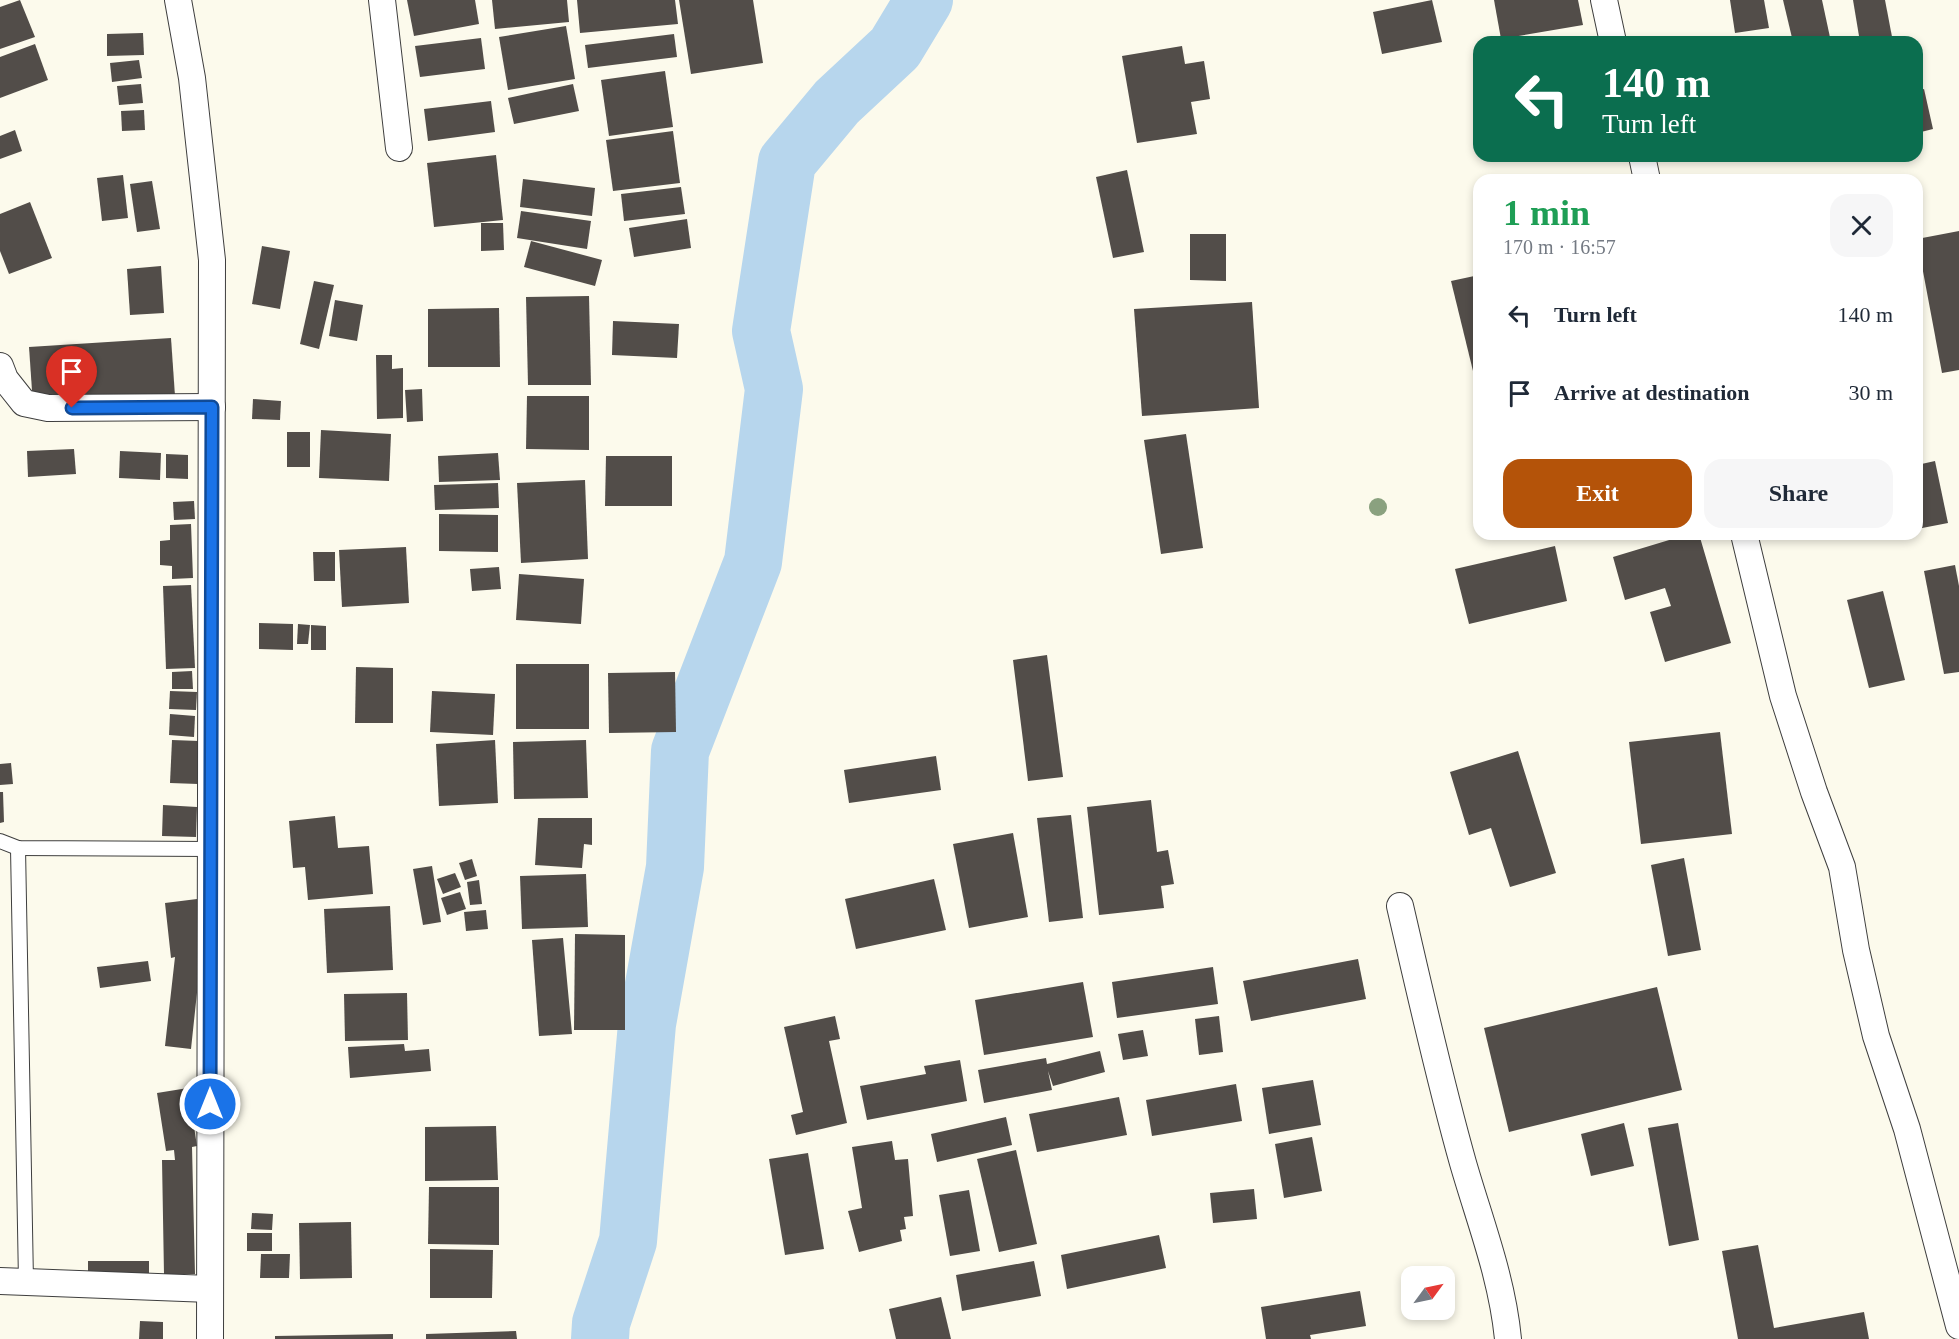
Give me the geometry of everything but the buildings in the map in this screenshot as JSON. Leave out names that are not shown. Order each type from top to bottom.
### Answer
[{"type":"street","points":[[178,0],[192,78],[212,260],[210,1339]]},
{"type":"street","points":[[382,0],[399,148]]},
{"type":"street","points":[[1604,0],[1612,36]]},
{"type":"street","points":[[0,366],[5,380],[24,403],[48,408],[212,407]]},
{"type":"street","points":[[1745,540],[1783,696],[1814,792],[1842,867],[1856,950],[1876,1035],[1907,1129],[1959,1326]]},
{"type":"street","points":[[1400,906],[1442,1085],[1495,1265],[1505,1307],[1508,1339]]},
{"type":"street","points":[[0,1281],[210,1289]]},
{"type":"lane","points":[[0,841],[18,848],[211,849]]},
{"type":"lane","points":[[18,848],[26,1281]]},
{"type":"waterway","points":[[600,1339],[601,1323],[628,1241],[647,1024],[675,867],[680,751],[753,562],[774,389],[761,331],[787,162],[837,102],[895,48],[924,0]]},
{"type":"route","points":[[72,408],[212,407],[210,1104]]}]
